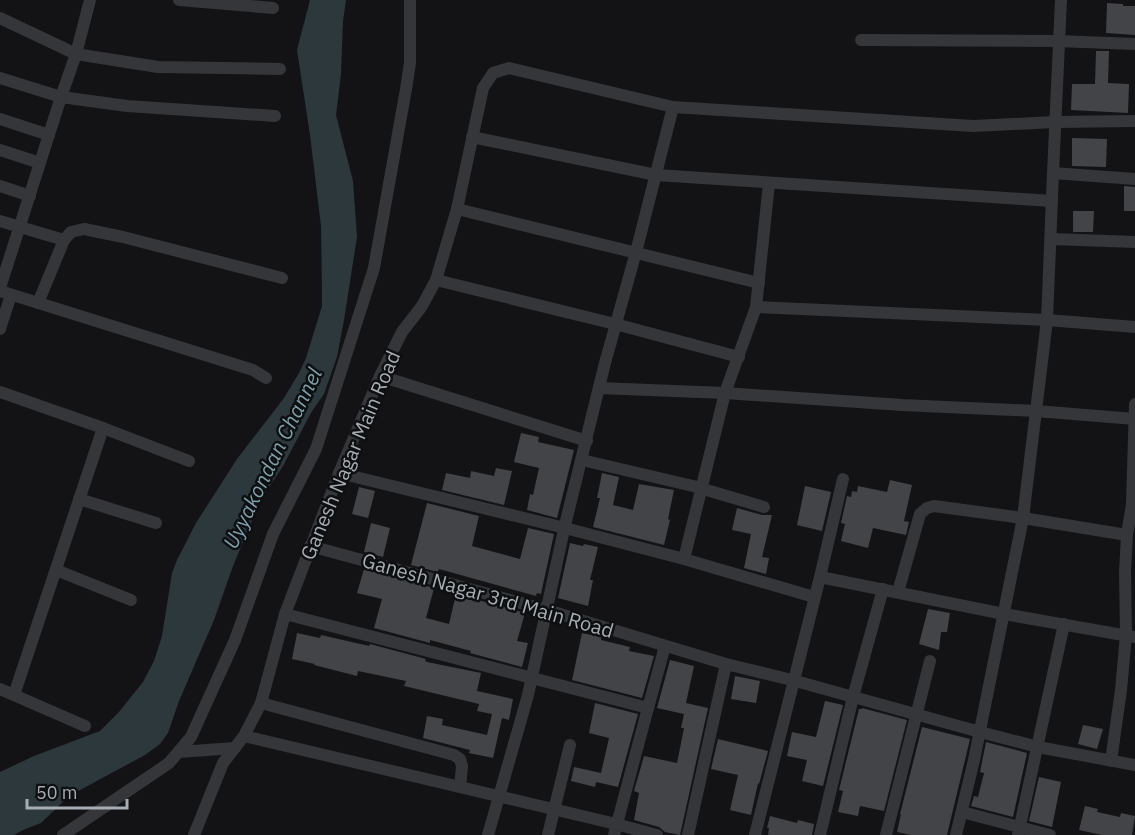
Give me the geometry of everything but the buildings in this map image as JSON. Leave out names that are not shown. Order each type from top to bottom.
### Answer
[{"type":"street","points":[[0,329],[4,261],[20,227],[76,54],[90,0]]},
{"type":"street","points":[[179,0],[273,8]]},
{"type":"street","points":[[63,835],[169,763],[191,737],[235,640],[273,534],[316,449],[374,268],[410,63],[410,0]]},
{"type":"street","points":[[409,34],[419,0]]},
{"type":"street","points":[[957,835],[1023,518],[1047,320],[1061,0]]},
{"type":"street","points":[[0,18],[76,54],[158,67],[280,69]]},
{"type":"street","points":[[861,40],[1058,41],[1135,44]]},
{"type":"street","name":"Ganesh Nagar Main Road","points":[[198,834],[223,763],[244,736],[261,703],[285,614],[339,473],[380,376],[402,332],[422,306],[436,280],[457,209],[483,88],[494,72],[509,68],[673,107]]},
{"type":"street","points":[[0,78],[61,97],[127,106],[275,116]]},
{"type":"street","points":[[489,835],[532,678],[599,388],[673,107],[973,126],[1135,121]]},
{"type":"street","points":[[0,119],[49,135]]},
{"type":"street","points":[[472,137],[656,175],[1052,201]]},
{"type":"street","points":[[0,150],[40,163]]},
{"type":"street","points":[[1053,173],[1135,179]]},
{"type":"street","points":[[684,559],[725,393],[756,307],[769,183]]},
{"type":"street","points":[[0,186],[30,196]]},
{"type":"street","points":[[457,209],[759,283]]},
{"type":"street","points":[[0,221],[63,240]]},
{"type":"street","points":[[38,303],[63,240],[70,232],[84,229],[282,278]]},
{"type":"street","points":[[1051,239],[1135,242]]},
{"type":"street","points":[[436,280],[739,357]]},
{"type":"street","points":[[4,291],[253,370],[266,378]]},
{"type":"street","points":[[756,307],[1047,320],[1135,327]]},
{"type":"street","points":[[380,376],[587,441]]},
{"type":"street","points":[[599,388],[1036,411],[1134,419]]},
{"type":"street","points":[[0,392],[189,460]]},
{"type":"street","points":[[1111,761],[1130,636],[1130,571],[1127,535],[1133,504],[1135,404]]},
{"type":"street","points":[[14,695],[103,428]]},
{"type":"street","points":[[582,460],[702,489],[764,507]]},
{"type":"street","points":[[339,473],[684,559],[814,597]]},
{"type":"street","points":[[755,835],[843,479]]},
{"type":"street","points":[[79,499],[156,523]]},
{"type":"street","points":[[898,592],[920,514],[934,506],[1127,535]]},
{"type":"street","name":"Ganesh Nagar 3rd Main Road","points":[[310,546],[547,610],[726,664],[980,732],[1038,747],[1135,765]]},
{"type":"street","points":[[56,570],[131,600]]},
{"type":"street","points":[[820,577],[1004,614],[1130,636]]},
{"type":"street","points":[[820,835],[853,697],[884,590]]},
{"type":"street","points":[[285,614],[648,708]]},
{"type":"street","points":[[1019,831],[1064,624]]},
{"type":"street","points":[[615,829],[665,646]]},
{"type":"street","points":[[886,835],[930,661]]},
{"type":"street","points":[[688,835],[726,664]]},
{"type":"street","points":[[0,689],[85,726]]},
{"type":"street","points":[[261,703],[454,754],[460,759],[462,766],[460,788]]},
{"type":"street","points":[[244,736],[553,809],[615,829],[657,835]]},
{"type":"street","points":[[548,835],[570,745]]},
{"type":"street","points":[[179,752],[235,748]]},
{"type":"street","points":[[962,812],[1019,831],[1050,835]]},
{"type":"water","name":"Uyyakondan Channel","points":[[310,0],[346,0],[336,115],[353,181],[357,237],[337,357],[324,394],[260,501],[168,733],[160,744],[145,755],[69,796],[41,823],[14,835],[0,835],[0,772],[34,756],[100,731],[143,682],[154,661],[162,636],[172,573],[177,560],[196,523],[237,459],[284,398],[306,358],[322,306],[321,226],[297,50]]}]
